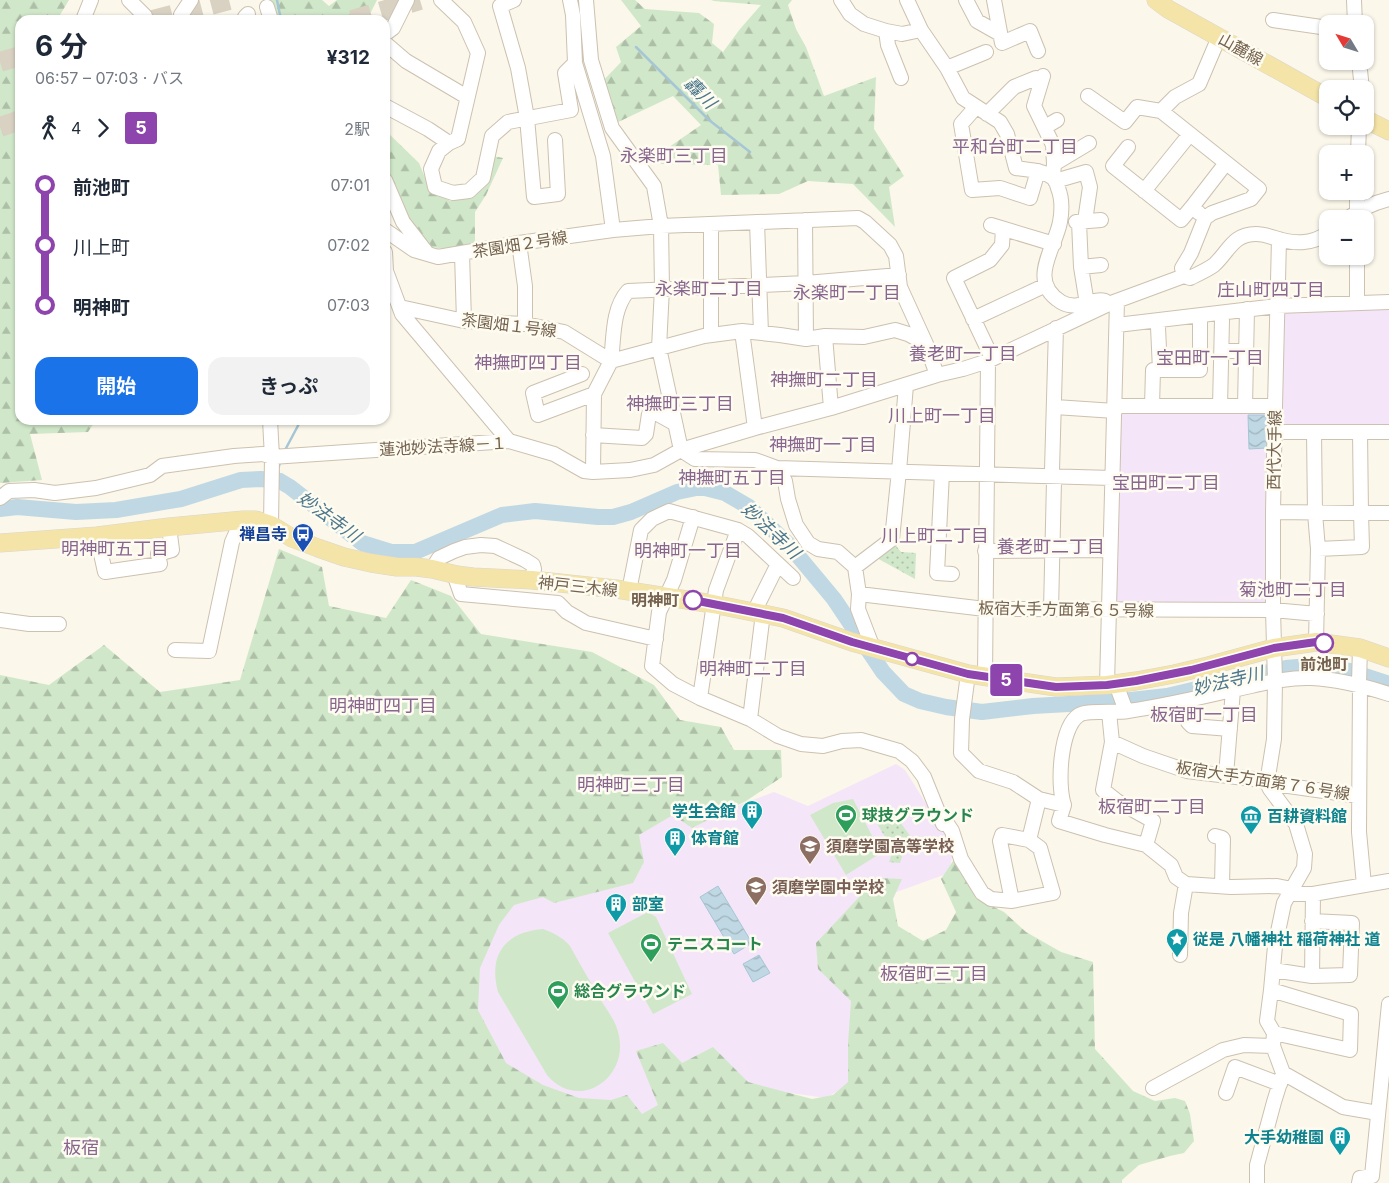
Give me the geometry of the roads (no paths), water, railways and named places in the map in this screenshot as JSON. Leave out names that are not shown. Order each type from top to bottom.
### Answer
[{"type":"main road","name":"山麓線","points":[[1156,0],[1168,9],[1319,93]]},
{"type":"main road","points":[[1374,124],[1389,131]]},
{"type":"main road","name":"神戸三木線","points":[[0,543],[97,536],[169,527],[256,520],[271,525],[292,538],[344,557],[396,567],[416,567],[454,574],[501,579],[532,580],[667,596],[713,604],[783,618],[852,642],[976,676],[1056,687],[1114,687],[1274,654],[1316,642],[1360,656],[1389,658]]},
{"type":"street","points":[[85,15],[91,0]]},
{"type":"street","points":[[129,0],[144,15]]},
{"type":"street","points":[[181,15],[191,0]]},
{"type":"street","points":[[390,30],[393,28],[407,0]]},
{"type":"street","points":[[441,0],[464,22],[478,53],[458,139],[439,151],[431,169],[435,187],[453,192],[469,191],[482,178],[492,136],[508,122],[571,110],[565,74],[575,63]]},
{"type":"street","points":[[514,0],[500,6],[518,68],[527,118],[534,197],[558,194],[555,140]]},
{"type":"street","points":[[570,0],[573,15],[575,63],[603,156],[613,230]]},
{"type":"street","points":[[586,0],[591,60],[612,128],[654,186],[661,226],[662,288],[660,348],[681,450],[695,458],[755,460],[777,468],[1112,478]]},
{"type":"street","points":[[841,0],[850,14],[864,24],[902,34],[921,30]]},
{"type":"street","points":[[966,0],[977,22],[1000,34]]},
{"type":"street","points":[[994,0],[1002,43],[1030,31],[1038,51]]},
{"type":"street","points":[[1354,0],[1355,15]]},
{"type":"street","points":[[909,1],[921,30],[947,68],[963,98],[1000,122],[1007,134],[1016,168],[1054,174],[1086,172],[1090,187],[1082,221],[1081,267],[1087,304]]},
{"type":"street","points":[[1273,20],[1319,27]]},
{"type":"street","points":[[886,31],[888,45],[901,78]]},
{"type":"street","points":[[1161,111],[1175,97],[1199,84],[1219,37]]},
{"type":"street","points":[[390,47],[406,61],[467,97]]},
{"type":"street","points":[[947,68],[986,52]]},
{"type":"street","points":[[1038,171],[1030,198],[1000,188],[972,190],[961,124],[1014,86],[1040,77],[1034,106],[1051,124],[1054,174],[1061,196],[1061,221],[1044,272],[1046,285],[1052,295],[1062,303],[1078,306],[1101,300],[1114,302],[1184,276],[1190,278],[1212,266],[1234,241],[1244,236],[1256,234],[1301,244],[1319,239]]},
{"type":"street","points":[[1088,96],[1125,122],[1138,107],[1161,111],[1260,189],[1251,199],[1212,213],[1205,218],[1191,253],[1182,268],[1184,276]]},
{"type":"street","points":[[390,109],[428,129],[449,143]]},
{"type":"street","points":[[1144,191],[1190,134]]},
{"type":"street","points":[[1054,174],[1089,144]]},
{"type":"street","points":[[1128,147],[1113,166],[1181,220],[1226,164]]},
{"type":"street","points":[[390,192],[403,222],[427,253]]},
{"type":"street","points":[[1362,210],[1372,204],[1389,199]]},
{"type":"street","points":[[1192,207],[1205,218]]},
{"type":"street","name":"茶園畑２号線","points":[[390,233],[414,250],[438,257],[613,230],[661,226],[858,218],[890,245],[896,256],[900,287],[926,344],[937,375]]},
{"type":"street","points":[[805,220],[806,339]]},
{"type":"street","points":[[1061,221],[1101,220]]},
{"type":"street","points":[[758,222],[761,333]]},
{"type":"street","points":[[711,224],[711,335]]},
{"type":"street","points":[[1054,244],[997,227],[1002,245],[990,260],[954,278],[990,360],[986,473],[985,609],[976,676],[964,695],[960,743],[961,753],[979,771],[1013,782],[1039,798],[1064,805]]},
{"type":"street","name":"西代大手線","points":[[1275,680],[1273,610],[1279,239]]},
{"type":"street","points":[[519,243],[525,286],[525,324]]},
{"type":"street","points":[[462,253],[464,321]]},
{"type":"street","points":[[1081,267],[1101,265]]},
{"type":"street","points":[[1357,265],[1357,302]]},
{"type":"street","points":[[593,472],[594,394],[611,361],[617,311],[621,298],[628,291],[806,283],[898,275]]},
{"type":"street","points":[[390,281],[402,314],[510,441]]},
{"type":"street","points":[[973,319],[1046,285]]},
{"type":"street","points":[[1114,302],[1117,324],[1108,610],[1114,687],[1126,712]]},
{"type":"street","name":"蓮池妙法寺線－１","points":[[0,498],[9,491],[34,490],[55,493],[96,488],[150,475],[162,466],[234,456],[263,454],[279,457],[510,441],[554,454],[584,471],[630,470],[654,465],[681,450],[831,408],[990,360],[1114,302]]},
{"type":"street","points":[[1117,324],[1277,306],[1389,302]]},
{"type":"street","name":"茶園畑１号線","points":[[400,307],[464,321],[525,324],[564,332],[611,361]]},
{"type":"street","points":[[1245,406],[1247,309]]},
{"type":"street","points":[[1220,406],[1222,320]]},
{"type":"street","points":[[1152,406],[1153,370],[1200,370],[1200,322]]},
{"type":"street","points":[[1158,327],[1160,370]]},
{"type":"street","points":[[1051,610],[1056,328]]},
{"type":"street","points":[[611,361],[704,336],[742,331],[806,339],[825,336],[864,337],[895,330],[908,334],[926,344]]},
{"type":"street","points":[[742,331],[755,428]]},
{"type":"street","points":[[825,336],[831,408]]},
{"type":"street","points":[[1225,351],[1246,351]]},
{"type":"street","points":[[582,374],[533,393],[538,415],[594,394]]},
{"type":"street","points":[[855,568],[892,539],[900,471],[906,385]]},
{"type":"street","points":[[1055,407],[1275,406]]},
{"type":"street","points":[[593,435],[642,438],[646,434],[648,414],[654,412],[674,423]]},
{"type":"street","points":[[271,425],[279,457],[271,472],[271,525]]},
{"type":"street","points":[[1275,432],[1389,432]]},
{"type":"street","points":[[1314,432],[1315,513],[1318,548],[1316,642]]},
{"type":"street","points":[[1318,548],[1362,547],[1360,432]]},
{"type":"street","points":[[777,468],[785,481],[796,525],[808,543],[818,549],[838,552],[855,568],[859,594],[858,609],[871,647]]},
{"type":"street","points":[[942,473],[937,573],[952,574]]},
{"type":"street","points":[[629,592],[641,530],[652,519],[669,511],[738,530],[748,536],[793,578]]},
{"type":"street","points":[[1274,512],[1389,513]]},
{"type":"street","points":[[693,517],[674,580],[659,612],[652,666],[673,684],[700,698],[750,719],[778,736],[801,744],[823,746],[842,741],[861,740],[898,751],[912,761],[924,776],[943,824],[946,822],[952,831],[961,859],[982,893],[991,899],[1012,901],[1053,893],[1040,848],[1029,840],[1002,835],[1000,841],[1012,901]]},
{"type":"street","points":[[174,650],[210,651],[232,542],[243,520]]},
{"type":"street","points":[[97,536],[105,572],[160,564],[158,554],[172,550],[169,527]]},
{"type":"street","points":[[700,698],[716,590],[738,530]]},
{"type":"street","points":[[432,569],[439,558],[454,551],[465,547],[481,545],[495,546],[533,565],[532,580]]},
{"type":"street","points":[[985,550],[1110,550]]},
{"type":"street","points":[[750,719],[759,613],[778,564]]},
{"type":"street","points":[[454,574],[461,594],[558,603],[567,612],[586,623],[656,639]]},
{"type":"street","name":"板宿大手方面第６５号線","points":[[859,594],[985,609],[1273,610],[1317,614]]},
{"type":"street","points":[[0,620],[29,624],[59,624]]},
{"type":"street","points":[[1360,656],[1360,832],[1364,885]]},
{"type":"street","points":[[1389,694],[1360,684],[1309,678],[1275,680],[1185,701],[1126,712],[1084,713],[1073,720],[1069,726],[1060,763],[1061,797],[1064,805],[1060,821],[1146,845],[1171,865],[1176,877],[1186,884],[1231,887],[1276,886],[1290,892],[1313,894],[1389,880]]},
{"type":"street","points":[[1257,1183],[1257,1165],[1281,1078],[1273,1039],[1267,1021],[1275,946],[1284,902],[1304,868],[1305,854],[1296,824],[1267,783],[1274,739],[1275,680]]},
{"type":"street","points":[[1226,775],[1234,690]]},
{"type":"street","points":[[1185,701],[1188,722],[1192,726],[1230,729]]},
{"type":"street","points":[[1109,712],[1112,742],[1103,790],[1117,801],[1153,821],[1146,845]]},
{"type":"street","name":"板宿大手方面第７６号線","points":[[1112,742],[1143,756],[1187,771],[1261,780],[1267,783],[1360,796]]},
{"type":"street","points":[[1029,840],[1039,798]]},
{"type":"street","points":[[1215,836],[1223,839],[1222,886]]},
{"type":"street","points":[[1180,954],[1181,913],[1186,884]]},
{"type":"street","points":[[1312,976],[1313,894]]},
{"type":"street","points":[[1273,970],[1312,976],[1350,975],[1352,923],[1312,921]]},
{"type":"street","points":[[1153,1088],[1223,1050],[1273,1039],[1350,1050],[1351,1014],[1271,990]]},
{"type":"street","points":[[1359,1183],[1360,1178],[1372,1176],[1381,1118],[1389,1004]]},
{"type":"street","points":[[1226,1093],[1236,1067],[1281,1078],[1343,1107],[1381,1118]]},
{"type":"water","points":[[1248,415],[1266,415],[1267,448],[1249,449]]},
{"type":"water","points":[[718,886],[752,943],[734,954],[700,897]]},
{"type":"water","points":[[759,955],[770,973],[753,982],[743,964]]},
{"type":"waterway","points":[[277,0],[280,15]]},
{"type":"waterway","name":"轟川","points":[[636,47],[709,120],[750,152]]},
{"type":"waterway","points":[[284,452],[298,425]]},
{"type":"waterway","points":[[280,462],[278,470],[280,481]]},
{"type":"waterway","name":"妙法寺川","points":[[0,509],[17,507],[76,512],[116,510],[181,499],[241,480],[261,479],[280,481],[290,487],[362,543],[391,552],[415,552],[502,515],[535,511],[613,517],[631,512],[677,492],[701,487],[725,493],[749,507],[789,545],[834,599],[883,672],[904,694],[920,701],[982,712],[1033,706],[1122,701],[1167,696],[1286,668],[1320,665],[1350,671],[1389,684]]},
{"type":"tunnel","points":[[172,15],[229,0]]},
{"type":"tunnel","points":[[369,15],[420,0]]},
{"type":"tunnel","points":[[0,62],[15,58]]},
{"type":"tunnel","points":[[0,127],[15,122]]},
{"type":"place","name":"禅昌寺","points":[[303,553]]},
{"type":"place","name":"明神町","points":[[693,600]]},
{"type":"place","name":"前池町","points":[[1324,643]]},
{"type":"place","name":"学生会館","points":[[752,830]]},
{"type":"place","name":"球技グラウンド","points":[[846,834]]},
{"type":"place","name":"百耕資料館","points":[[1251,835]]},
{"type":"place","name":"体育館","points":[[675,857]]},
{"type":"place","name":"須磨学園高等学校","points":[[810,865]]},
{"type":"place","name":"須磨学園中学校","points":[[756,906]]},
{"type":"place","name":"部室","points":[[616,923]]},
{"type":"place","name":"従是 八幡神社 稲荷神社 道","points":[[1177,958]]},
{"type":"place","name":"テニスコート","points":[[651,963]]},
{"type":"place","name":"総合グラウンド","points":[[558,1010]]},
{"type":"place","name":"大手幼稚園","points":[[1340,1156]]},
{"type":"district","name":"平和台町二丁目","points":[[1015,147]]},
{"type":"district","name":"永楽町三丁目","points":[[674,156]]},
{"type":"district","name":"永楽町二丁目","points":[[709,289]]},
{"type":"district","name":"庄山町四丁目","points":[[1271,290]]},
{"type":"district","name":"永楽町一丁目","points":[[847,293]]},
{"type":"district","name":"養老町一丁目","points":[[963,354]]},
{"type":"district","name":"宝田町一丁目","points":[[1210,358]]},
{"type":"district","name":"神撫町四丁目","points":[[528,363]]},
{"type":"district","name":"神撫町二丁目","points":[[824,380]]},
{"type":"district","name":"神撫町三丁目","points":[[680,404]]},
{"type":"district","name":"川上町一丁目","points":[[942,416]]},
{"type":"district","name":"神撫町一丁目","points":[[823,445]]},
{"type":"district","name":"神撫町五丁目","points":[[732,478]]},
{"type":"district","name":"宝田町二丁目","points":[[1166,483]]},
{"type":"district","name":"川上町二丁目","points":[[935,536]]},
{"type":"district","name":"養老町二丁目","points":[[1051,547]]},
{"type":"district","name":"明神町五丁目","points":[[115,549]]},
{"type":"district","name":"明神町一丁目","points":[[688,551]]},
{"type":"district","name":"菊池町二丁目","points":[[1293,590]]},
{"type":"district","name":"明神町二丁目","points":[[753,669]]},
{"type":"district","name":"明神町四丁目","points":[[383,706]]},
{"type":"district","name":"板宿町一丁目","points":[[1204,715]]},
{"type":"district","name":"明神町三丁目","points":[[631,785]]},
{"type":"district","name":"板宿町二丁目","points":[[1152,807]]},
{"type":"district","name":"板宿町三丁目","points":[[934,974]]},
{"type":"district","name":"板宿","points":[[81,1148]]}]
